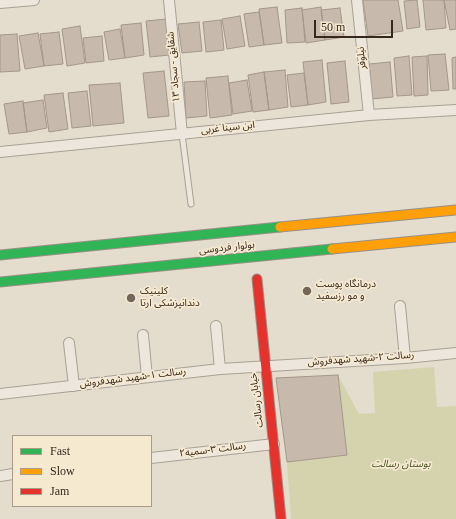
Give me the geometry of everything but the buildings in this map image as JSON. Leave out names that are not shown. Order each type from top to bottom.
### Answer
[{"type":"main road","name":"بولوار فردوسی","points":[[0,255],[456,210]]},
{"type":"main road","name":"بولوار فردوسی","points":[[0,282],[456,237]]},
{"type":"main road","name":"خیابان رسالت","points":[[257,279],[281,519]]},
{"type":"street","points":[[0,3],[34,0]]},
{"type":"street","name":"شقایق - سجاد ۱۳","points":[[169,0],[182,134]]},
{"type":"street","name":"نیلوفر","points":[[358,0],[368,115]]},
{"type":"street","name":"ابن سینا غربی","points":[[0,152],[368,115],[456,110]]},
{"type":"street","points":[[400,306],[405,358]]},
{"type":"street","points":[[216,326],[220,369]]},
{"type":"street","points":[[143,335],[147,377]]},
{"type":"street","points":[[70,343],[74,386]]},
{"type":"street","name":"رسالت ۲-شهید شهدفروش","points":[[266,366],[405,358],[456,353]]},
{"type":"street","name":"رسالت ۱-شهید شهدفروش","points":[[0,394],[220,369],[266,366]]},
{"type":"street","name":"رسالت ۳-سمیه۲","points":[[152,458],[274,444]]},
{"type":"street","points":[[0,476],[12,474]]},
{"type":"lane","points":[[182,134],[191,204]]},
{"type":"green space","name":"بوستان رسالت","points":[[434,367],[437,407],[456,406],[456,519],[291,519],[287,462],[347,455],[338,375],[359,414],[375,413],[373,372]]},
{"type":"traffic: fast","points":[[0,255],[280,227]]},
{"type":"traffic: fast","points":[[0,282],[332,249]]},
{"type":"traffic: slow","points":[[280,227],[456,210]]},
{"type":"traffic: slow","points":[[332,249],[456,237]]},
{"type":"traffic: jam","points":[[257,279],[281,519]]},
{"type":"place","name":"درمانگاه پوست و مو رزسفید","points":[[307,291]]},
{"type":"place","name":"کلینیک دندانپزشکی ارتا","points":[[131,298]]}]
